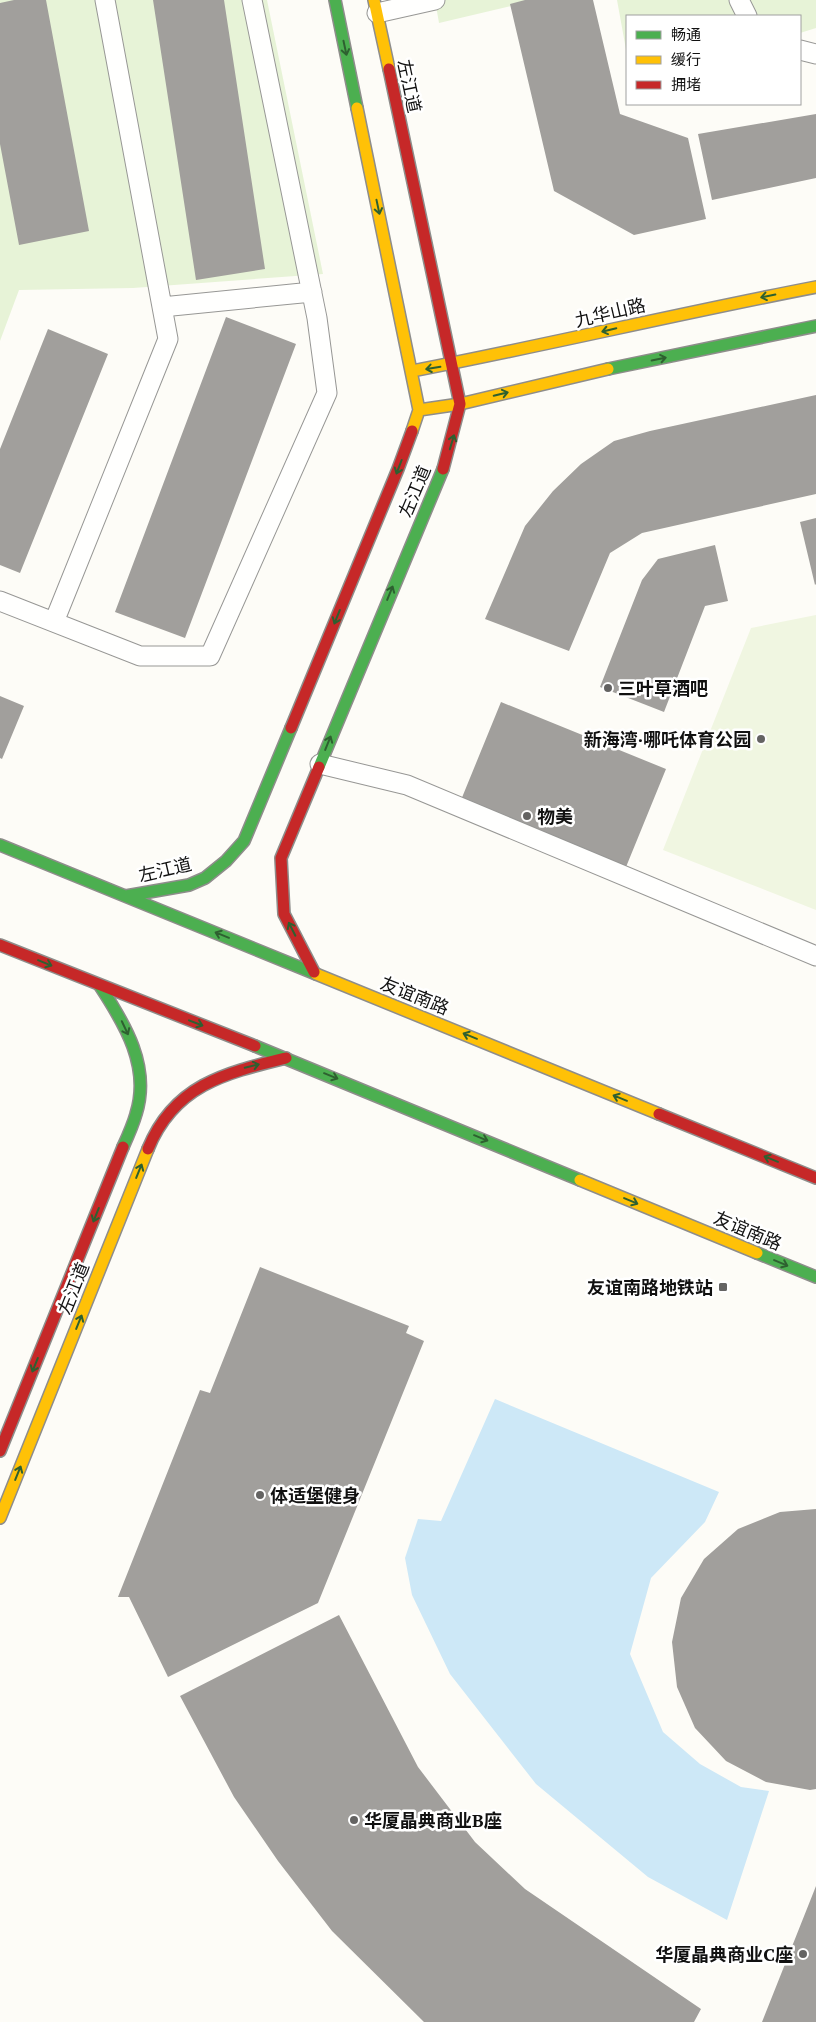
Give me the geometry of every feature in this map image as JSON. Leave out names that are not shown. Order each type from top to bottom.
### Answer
[{"type":"street","name":"左江道","points":[[126,896],[189,885],[207,876],[226,862],[244,841],[398,469],[419,410],[335,0]]},
{"type":"street","name":"左江道","points":[[314,972],[284,914],[280,889],[281,858],[446,462],[460,404],[375,7]]},
{"type":"street","name":"九华山路","points":[[412,371],[453,365],[695,310],[816,287]]},
{"type":"street","points":[[419,410],[460,404],[538,384],[816,326]]},
{"type":"street","name":"友谊南路","points":[[0,845],[816,1178]]},
{"type":"street","name":"友谊南路","points":[[0,945],[286,1058],[816,1277]]},
{"type":"street","name":"左江道","points":[[0,1451],[137,1113],[140,1078],[133,1044],[121,1018],[100,986]]},
{"type":"street","name":"左江道","points":[[0,1518],[151,1142],[174,1105],[209,1082],[237,1070],[286,1058]]},
{"type":"lane","points":[[54,622],[168,339],[105,0]]},
{"type":"lane","points":[[0,601],[140,656],[210,656],[327,393],[312,292],[252,0]]},
{"type":"lane","points":[[375,7],[435,0]]},
{"type":"lane","points":[[739,0],[746,15]]},
{"type":"lane","points":[[801,50],[816,54]]},
{"type":"lane","points":[[162,307],[312,292]]},
{"type":"lane","points":[[320,764],[407,785],[816,956]]},
{"type":"green space","points":[[0,0],[267,0],[323,274],[133,288],[19,290],[0,341]]},
{"type":"green space","points":[[435,0],[537,0],[439,23]]},
{"type":"green space","points":[[617,0],[816,0],[816,28],[801,33],[801,15],[626,15],[626,50]]},
{"type":"green space","name":"新海湾·哪吒体育公园","points":[[816,615],[816,910],[663,850],[751,628]]},
{"type":"water","points":[[495,1399],[719,1492],[705,1522],[651,1578],[630,1654],[663,1732],[700,1764],[741,1787],[769,1791],[727,1920],[648,1877],[536,1784],[450,1674],[412,1595],[405,1558],[418,1519],[441,1521]]},
{"type":"building","points":[[14,0],[46,0],[89,231],[19,245],[0,144],[0,3]]},
{"type":"building","points":[[153,0],[224,0],[265,269],[196,280]]},
{"type":"building","points":[[525,0],[593,0],[620,114],[688,138],[706,219],[634,235],[554,191],[510,4]]},
{"type":"building","points":[[816,114],[816,178],[712,200],[698,134]]},
{"type":"building","points":[[226,317],[296,344],[185,638],[115,612]]},
{"type":"building","points":[[48,329],[108,354],[20,573],[0,565],[0,449]]},
{"type":"building","points":[[816,395],[816,494],[642,533],[610,553],[569,651],[485,619],[525,526],[553,491],[581,464],[614,441],[650,431]]},
{"type":"building","points":[[816,518],[816,584],[815,585],[800,522]]},
{"type":"building","points":[[715,545],[728,601],[705,606],[664,712],[600,687],[642,580],[658,559]]},
{"type":"building","points":[[0,696],[24,706],[2,759],[0,758]]},
{"type":"building","points":[[501,702],[666,769],[626,867],[461,800]]},
{"type":"building","name":"体适堡健身","points":[[260,1267],[409,1326],[406,1333],[424,1341],[318,1603],[168,1677],[129,1597],[118,1597],[200,1390],[210,1393]]},
{"type":"building","points":[[816,1509],[816,1789],[810,1790],[766,1782],[726,1761],[695,1728],[677,1687],[672,1642],[681,1598],[704,1559],[738,1529],[780,1512]]},
{"type":"building","name":"华厦晶典商业B座","points":[[339,1615],[418,1767],[475,1842],[525,1889],[701,2009],[694,2022],[424,2022],[332,1931],[278,1861],[234,1797],[180,1696]]},
{"type":"building","name":"华厦晶典商业C座","points":[[816,1886],[816,2022],[762,2022]]},
{"type":"traffic: fast","points":[[335,0],[357,108]]},
{"type":"traffic: fast","points":[[608,369],[816,326]]},
{"type":"traffic: fast","points":[[319,767],[443,469]]},
{"type":"traffic: fast","points":[[126,896],[189,885],[205,878],[226,861],[244,841],[291,728]]},
{"type":"traffic: fast","points":[[0,845],[316,974]]},
{"type":"traffic: fast","points":[[100,986],[126,1031],[138,1063],[140,1097],[132,1126],[123,1147]]},
{"type":"traffic: fast","points":[[255,1046],[580,1180]]},
{"type":"traffic: fast","points":[[757,1253],[816,1277]]},
{"type":"traffic: slow","points":[[374,0],[389,69]]},
{"type":"traffic: slow","points":[[357,108],[419,410],[412,431]]},
{"type":"traffic: slow","points":[[412,371],[816,287]]},
{"type":"traffic: slow","points":[[419,410],[460,404],[608,369]]},
{"type":"traffic: slow","points":[[316,974],[659,1114]]},
{"type":"traffic: slow","points":[[0,1518],[148,1149]]},
{"type":"traffic: slow","points":[[580,1180],[757,1253]]},
{"type":"traffic: jam","points":[[389,69],[460,404],[443,469]]},
{"type":"traffic: jam","points":[[291,728],[412,431]]},
{"type":"traffic: jam","points":[[314,972],[284,914],[281,858],[319,767]]},
{"type":"traffic: jam","points":[[0,945],[255,1046]]},
{"type":"traffic: jam","points":[[148,1149],[159,1127],[172,1110],[187,1096],[204,1085],[222,1077],[286,1058]]},
{"type":"traffic: jam","points":[[659,1114],[816,1178]]},
{"type":"traffic: jam","points":[[0,1451],[123,1147]]},
{"type":"place","name":"三叶草酒吧","points":[[608,688]]},
{"type":"place","name":"新海湾·哪吒体育公园","points":[[761,739]]},
{"type":"place","name":"物美","points":[[527,816]]},
{"type":"place","name":"友谊南路地铁站","points":[[723,1287]]},
{"type":"place","name":"体适堡健身","points":[[260,1495]]},
{"type":"place","name":"华厦晶典商业B座","points":[[354,1820]]},
{"type":"place","name":"华厦晶典商业C座","points":[[803,1954]]}]
